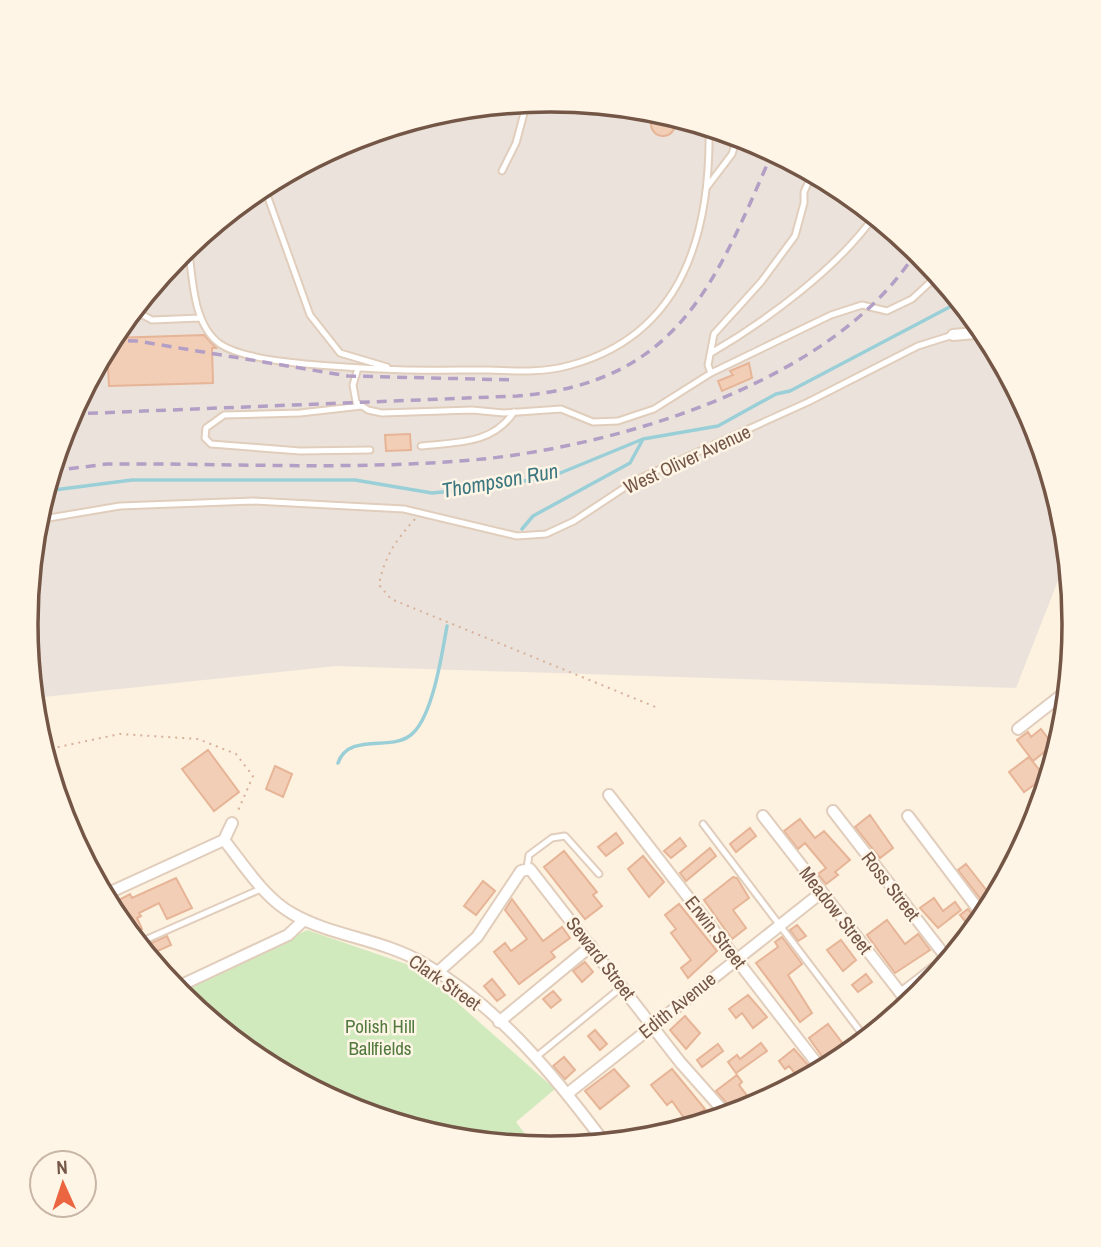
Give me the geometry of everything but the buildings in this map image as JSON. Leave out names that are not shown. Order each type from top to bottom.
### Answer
[{"type":"street","name":"West Oliver Avenue","points":[[953,335],[972,333]]},
{"type":"street","points":[[1018,729],[1057,699]]},
{"type":"street","name":"Erwin Street","points":[[609,795],[815,1061]]},
{"type":"street","name":"Ross Street","points":[[833,811],[943,952]]},
{"type":"street","name":"Meadow Street","points":[[762,816],[901,994]]},
{"type":"street","points":[[908,816],[977,907]]},
{"type":"street","points":[[114,891],[224,840],[232,823]]},
{"type":"street","name":"Clark Street","points":[[224,840],[279,905],[304,920],[383,944],[438,972],[499,1022],[536,1057],[597,1133]]},
{"type":"street","points":[[438,972],[477,937],[512,884],[527,868]]},
{"type":"street","name":"Seward Street","points":[[527,868],[533,871],[653,1026],[720,1106]]},
{"type":"street","name":"Edith Avenue","points":[[567,1094],[821,892]]},
{"type":"street","points":[[185,983],[288,935],[304,920]]},
{"type":"street","points":[[499,1022],[591,946]]},
{"type":"street","points":[[901,994],[915,983]]},
{"type":"lane","points":[[502,171],[516,143],[524,113]]},
{"type":"lane","points":[[190,259],[200,318],[219,343],[242,354],[397,370],[540,371],[572,365],[631,339],[669,302],[694,251],[710,163],[709,137]]},
{"type":"lane","points":[[705,189],[732,154],[735,146]]},
{"type":"lane","points":[[711,373],[708,365],[714,334],[761,282],[795,236],[809,182]]},
{"type":"lane","points":[[268,197],[310,315],[340,352],[397,370]]},
{"type":"lane","points":[[710,353],[754,328],[810,282],[868,222]]},
{"type":"lane","points":[[358,368],[354,376],[353,394],[356,402],[382,413],[561,409],[593,422],[618,421],[654,408],[711,373],[831,316],[862,305],[887,311],[912,299],[931,281]]},
{"type":"lane","points":[[142,315],[152,320],[200,318]]},
{"type":"lane","name":"West Oliver Avenue","points":[[49,518],[120,506],[239,501],[422,512],[468,526],[517,536],[546,534],[574,521],[636,480],[820,396],[918,346],[953,335]]},
{"type":"lane","points":[[362,406],[300,413],[224,415],[206,428],[205,438],[211,444],[288,450],[370,450]]},
{"type":"lane","points":[[421,446],[482,439],[503,428],[514,412]]},
{"type":"lane","points":[[703,824],[860,1032]]},
{"type":"lane","points":[[527,868],[529,855],[552,838],[565,836],[599,874]]},
{"type":"lane","points":[[147,939],[264,888]]},
{"type":"lane","points":[[536,1057],[623,986]]},
{"type":"path","points":[[422,512],[396,540],[382,565],[379,585],[391,599],[658,708]]},
{"type":"path","points":[[54,748],[120,734],[198,739],[236,754],[253,776],[232,823]]},
{"type":"shaded area","points":[[550,112],[650,121],[746,150],[777,164],[835,198],[862,217],[913,261],[957,312],[976,339],[1010,397],[1024,428],[1053,524],[1060,576],[1016,688],[336,666],[44,697],[38,624],[48,524],[66,459],[91,397],[107,367],[144,312],[188,261],[239,217],[324,164],[386,139],[451,121]]},
{"type":"green space","name":"Polish Hill Ballfields","points":[[307,930],[418,968],[555,1089],[516,1122],[525,1135],[451,1126],[418,1118],[355,1097],[294,1067],[239,1030],[190,988]]},
{"type":"waterway","name":"Thompson Run","points":[[56,490],[132,480],[355,480],[432,493],[553,476],[643,439],[718,426],[952,306]]},
{"type":"waterway","points":[[522,529],[533,516],[630,463],[642,441]]},
{"type":"waterway","points":[[338,763],[344,753],[352,748],[395,742],[413,733],[420,724],[431,698],[447,626]]},
{"type":"railway","points":[[84,413],[517,396],[572,387],[618,371],[655,347],[685,317],[710,282],[732,242],[769,160]]},
{"type":"railway","points":[[63,470],[107,464],[342,466],[436,463],[540,451],[600,438],[663,420],[724,397],[783,369],[836,335],[882,295],[910,259]]},
{"type":"railway","points":[[124,341],[348,376],[516,380]]}]
